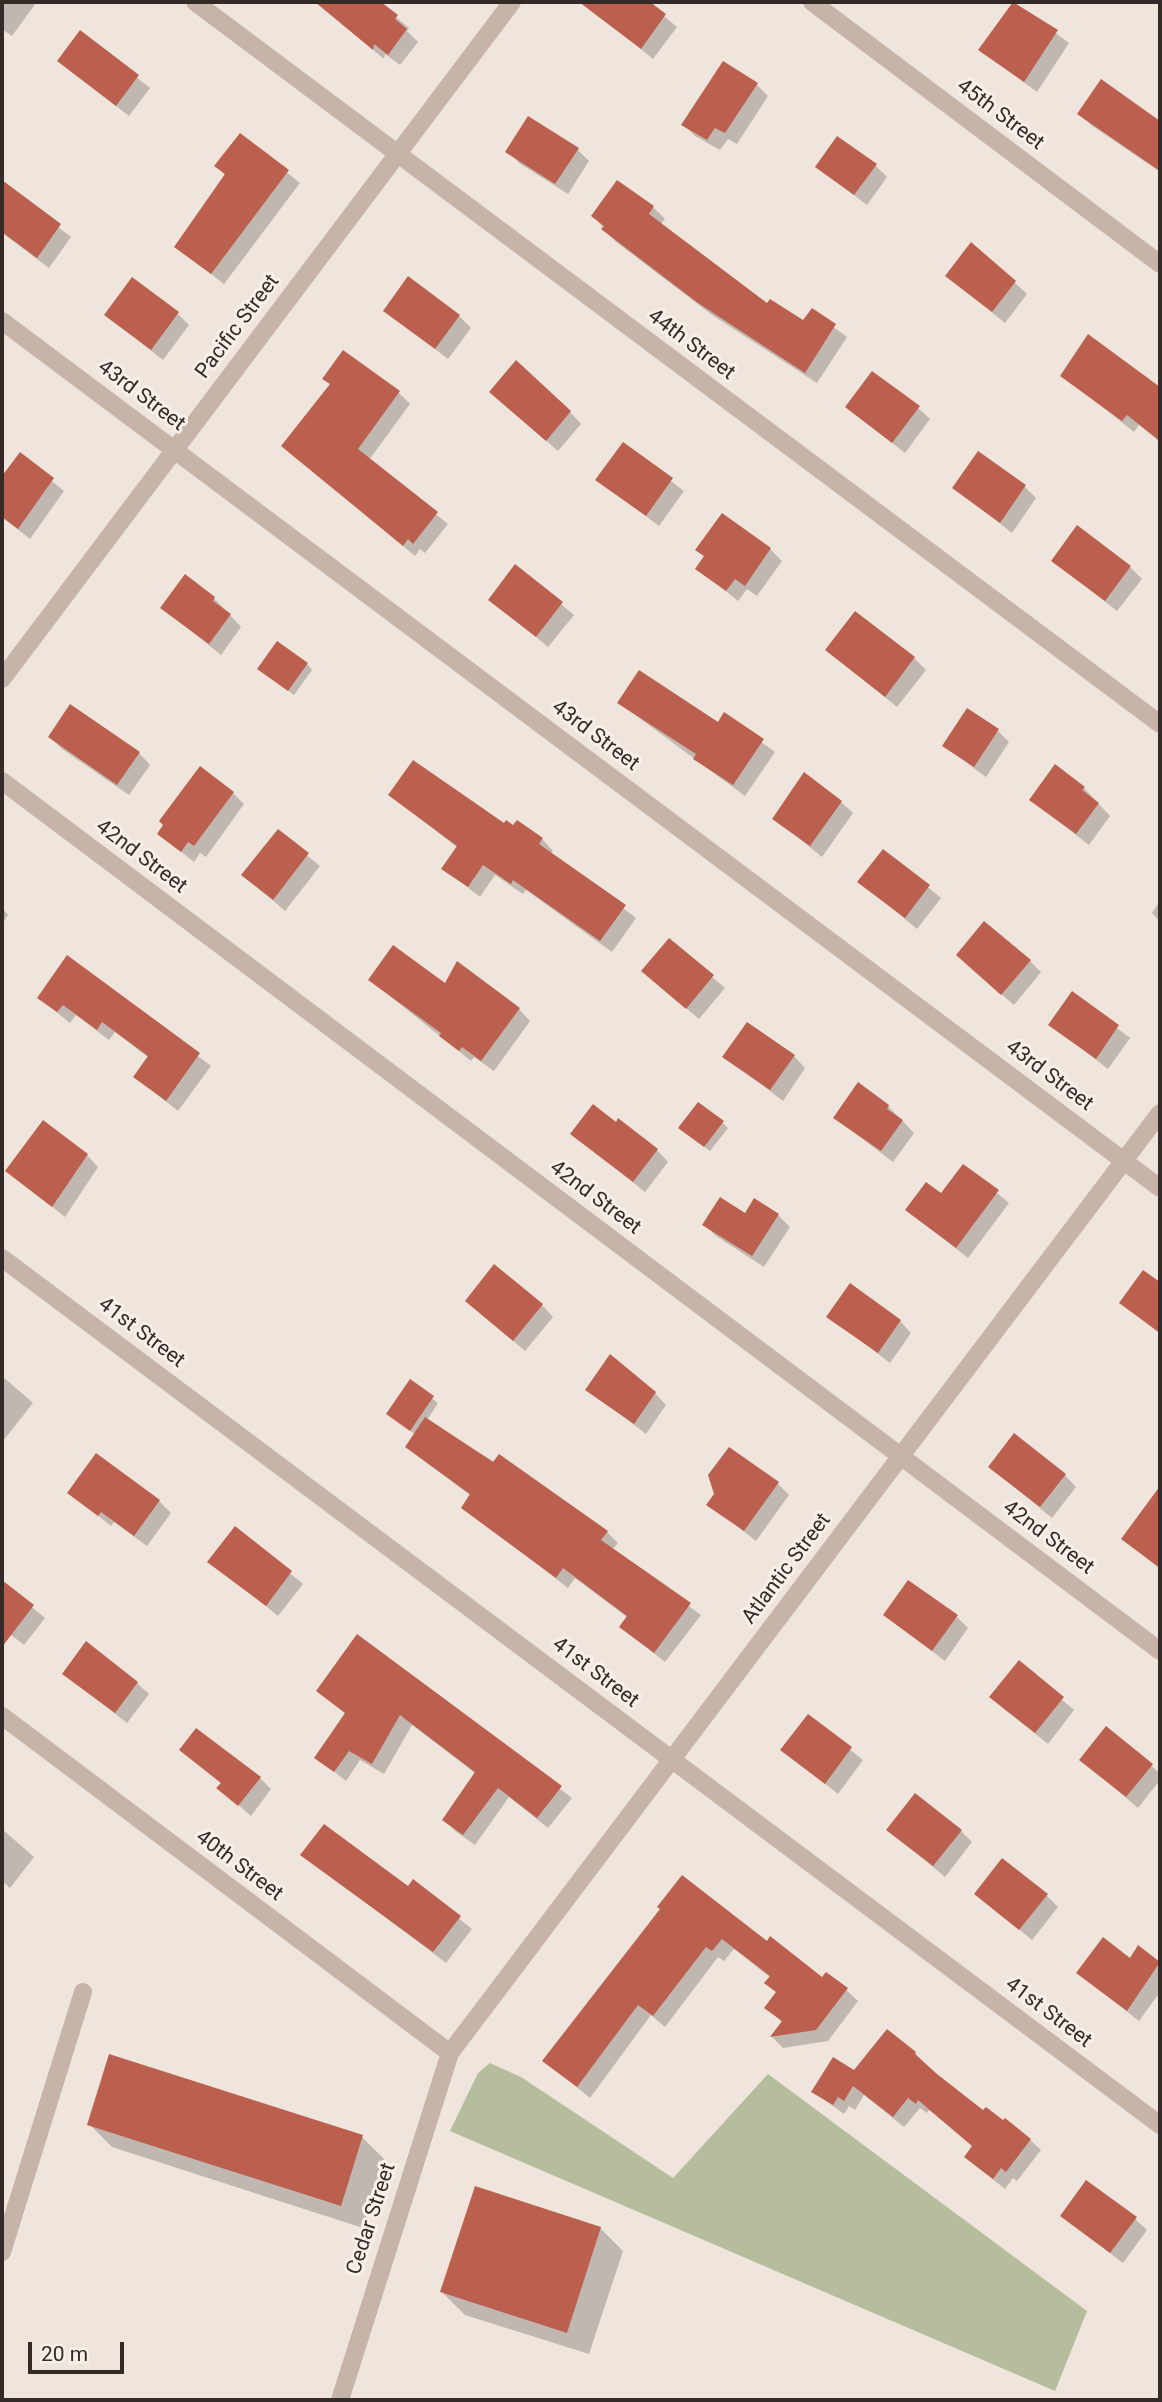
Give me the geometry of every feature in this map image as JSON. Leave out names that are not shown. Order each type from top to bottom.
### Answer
[{"type":"street","name":"44th Street","points":[[195,2],[1160,724]]},
{"type":"street","name":"Pacific Street","points":[[2,680],[512,2]]},
{"type":"street","name":"45th Street","points":[[812,2],[1160,264]]},
{"type":"street","name":"43rd Street","points":[[2,321],[1160,1188]]},
{"type":"street","name":"42nd Street","points":[[2,781],[1160,1651]]},
{"type":"street","name":"Atlantic Street","points":[[450,2053],[1160,1114]]},
{"type":"street","name":"41st Street","points":[[2,1258],[1160,2125]]},
{"type":"street","name":"40th Street","points":[[2,1716],[450,2053]]},
{"type":"street","points":[[2,2252],[83,1992]]},
{"type":"street","name":"Cedar Street","points":[[340,2400],[450,2053]]},
{"type":"green space","points":[[490,2063],[521,2077],[673,2178],[768,2074],[1087,2311],[1055,2391],[450,2131],[478,2073]]},
{"type":"building","points":[[315,2],[381,2],[398,15],[395,19],[407,29],[388,55],[374,44],[373,50]]},
{"type":"building","points":[[579,2],[650,2],[666,14],[641,49]]},
{"type":"building","points":[[1013,2],[1058,30],[1024,82],[978,50]]},
{"type":"building","points":[[80,30],[139,75],[116,106],[57,61]]},
{"type":"building","points":[[723,61],[758,83],[725,133],[715,128],[707,140],[681,125]]},
{"type":"building","points":[[1101,79],[1160,121],[1160,171],[1077,114]]},
{"type":"building","points":[[528,116],[579,148],[555,184],[505,152]]},
{"type":"building","points":[[240,133],[289,170],[211,274],[174,247],[225,174],[214,166]]},
{"type":"building","points":[[837,136],[877,164],[854,195],[815,167]]},
{"type":"building","points":[[2,180],[61,224],[37,258],[2,232]]},
{"type":"building","points":[[617,180],[654,206],[649,214],[767,303],[770,299],[803,320],[812,308],[836,324],[805,373],[698,303],[601,229],[604,226],[591,216]]},
{"type":"building","points":[[971,242],[1016,281],[992,312],[945,276]]},
{"type":"building","points":[[408,276],[460,315],[435,349],[383,311]]},
{"type":"building","points":[[132,277],[179,312],[151,350],[104,315]]},
{"type":"building","points":[[1088,334],[1160,387],[1160,441],[1127,415],[1122,421],[1060,376]]},
{"type":"building","points":[[343,350],[400,391],[358,449],[438,512],[413,544],[408,539],[403,546],[281,446],[330,384],[322,379]]},
{"type":"building","points":[[516,360],[571,411],[546,441],[489,392]]},
{"type":"building","points":[[872,371],[920,406],[892,443],[845,407]]},
{"type":"building","points":[[623,442],[673,478],[646,516],[595,480]]},
{"type":"building","points":[[978,451],[1026,485],[1000,523],[952,488]]},
{"type":"building","points":[[20,452],[54,478],[18,529],[2,517],[2,476]]},
{"type":"building","points":[[722,513],[771,548],[745,586],[735,579],[726,591],[695,569],[704,556],[695,550]]},
{"type":"building","points":[[1077,525],[1131,566],[1105,601],[1051,561]]},
{"type":"building","points":[[515,564],[563,602],[536,637],[488,600]]},
{"type":"building","points":[[185,574],[215,597],[213,601],[231,614],[209,644],[160,608]]},
{"type":"building","points":[[855,611],[915,657],[885,697],[825,650]]},
{"type":"building","points":[[277,641],[308,663],[288,691],[257,669]]},
{"type":"building","points":[[639,670],[718,722],[724,712],[764,739],[733,785],[693,759],[696,754],[617,703]]},
{"type":"building","points":[[70,704],[140,752],[117,785],[48,737]]},
{"type":"building","points":[[967,708],[999,729],[974,767],[942,746]]},
{"type":"building","points":[[413,760],[504,823],[506,820],[513,825],[517,820],[543,838],[539,844],[626,905],[600,941],[513,880],[511,884],[483,865],[468,887],[441,869],[457,846],[388,795]]},
{"type":"building","points":[[1055,764],[1085,787],[1082,790],[1099,803],[1076,834],[1029,800]]},
{"type":"building","points":[[200,766],[234,792],[194,846],[188,842],[181,852],[157,834],[163,825],[159,821]]},
{"type":"building","points":[[804,772],[842,801],[810,846],[772,819]]},
{"type":"building","points":[[278,829],[309,853],[273,900],[241,875]]},
{"type":"building","points":[[883,849],[930,885],[905,918],[857,882]]},
{"type":"building","points":[[984,921],[1031,960],[1001,995],[956,955]]},
{"type":"building","points":[[669,938],[714,975],[686,1009],[641,971]]},
{"type":"building","points":[[393,945],[445,983],[457,961],[520,1008],[481,1061],[462,1047],[459,1051],[439,1036],[441,1033],[368,980]]},
{"type":"building","points":[[67,955],[200,1053],[166,1101],[133,1077],[148,1056],[102,1022],[97,1030],[63,1005],[57,1012],[37,998]]},
{"type":"building","points":[[1072,991],[1119,1025],[1096,1059],[1048,1025]]},
{"type":"building","points":[[747,1022],[795,1055],[770,1090],[722,1057]]},
{"type":"building","points":[[858,1082],[889,1105],[887,1109],[903,1120],[881,1151],[833,1118]]},
{"type":"building","points":[[698,1102],[724,1121],[704,1147],[678,1128]]},
{"type":"building","points":[[593,1104],[616,1122],[618,1118],[658,1149],[633,1182],[570,1134]]},
{"type":"building","points":[[43,1120],[88,1154],[52,1207],[5,1171]]},
{"type":"building","points":[[963,1164],[999,1190],[956,1248],[905,1210],[926,1182],[941,1193]]},
{"type":"building","points":[[720,1197],[745,1213],[754,1198],[779,1214],[752,1256],[702,1225]]},
{"type":"building","points":[[494,1264],[543,1304],[513,1341],[465,1301]]},
{"type":"building","points":[[1143,1270],[1160,1282],[1160,1333],[1119,1303]]},
{"type":"building","points":[[850,1283],[901,1320],[878,1353],[826,1317]]},
{"type":"building","points":[[610,1354],[656,1392],[634,1424],[585,1390]]},
{"type":"building","points":[[410,1379],[434,1396],[410,1431],[386,1414]]},
{"type":"building","points":[[425,1417],[493,1462],[499,1454],[608,1531],[601,1540],[691,1603],[654,1653],[619,1627],[627,1616],[563,1568],[556,1578],[461,1508],[470,1494],[405,1447]]},
{"type":"building","points":[[1014,1433],[1066,1474],[1040,1507],[988,1467]]},
{"type":"building","points":[[729,1447],[779,1482],[744,1531],[706,1505],[714,1494],[708,1475]]},
{"type":"building","points":[[96,1453],[160,1500],[134,1536],[101,1512],[98,1516],[67,1493]]},
{"type":"building","points":[[1160,1486],[1160,1568],[1121,1539]]},
{"type":"building","points":[[235,1526],[292,1571],[266,1606],[207,1562]]},
{"type":"building","points":[[2,1580],[34,1605],[2,1647]]},
{"type":"building","points":[[908,1580],[958,1615],[932,1651],[883,1615]]},
{"type":"building","points":[[357,1634],[562,1786],[537,1818],[498,1788],[463,1835],[442,1820],[475,1772],[400,1715],[372,1764],[349,1751],[334,1772],[314,1758],[345,1713],[316,1691]]},
{"type":"building","points":[[86,1641],[138,1682],[115,1713],[62,1674]]},
{"type":"building","points":[[1019,1660],[1064,1697],[1035,1733],[989,1697]]},
{"type":"building","points":[[808,1714],[852,1747],[825,1784],[780,1750]]},
{"type":"building","points":[[1106,1726],[1153,1764],[1126,1797],[1079,1760]]},
{"type":"building","points":[[196,1728],[261,1777],[238,1806],[216,1788],[221,1783],[179,1750]]},
{"type":"building","points":[[915,1793],[962,1830],[933,1866],[886,1830]]},
{"type":"building","points":[[324,1824],[408,1886],[413,1879],[461,1916],[433,1952],[300,1855]]},
{"type":"building","points":[[1002,1858],[1048,1894],[1019,1930],[974,1894]]},
{"type":"building","points":[[682,1875],[767,1941],[770,1936],[822,1977],[826,1972],[848,1988],[816,2030],[770,2037],[782,2021],[764,2008],[776,1992],[764,1983],[770,1976],[722,1939],[712,1951],[706,1947],[653,2016],[638,2005],[577,2087],[542,2061],[660,1909],[657,1907]]},
{"type":"building","points":[[1103,1937],[1130,1958],[1138,1945],[1160,1962],[1127,2011],[1076,1973]]},
{"type":"building","points":[[887,2029],[916,2052],[915,2054],[937,2074],[983,2110],[986,2107],[1003,2120],[1005,2118],[1031,2139],[1006,2172],[1001,2168],[993,2179],[964,2157],[972,2146],[918,2100],[916,2104],[908,2098],[893,2117],[853,2086],[844,2101],[838,2097],[833,2105],[811,2092],[833,2057],[854,2070]]},
{"type":"building","points":[[109,2054],[363,2135],[341,2206],[87,2125]]},
{"type":"building","points":[[1086,2180],[1137,2217],[1110,2253],[1060,2216]]},
{"type":"building","points":[[475,2186],[601,2227],[567,2333],[440,2292]]}]
